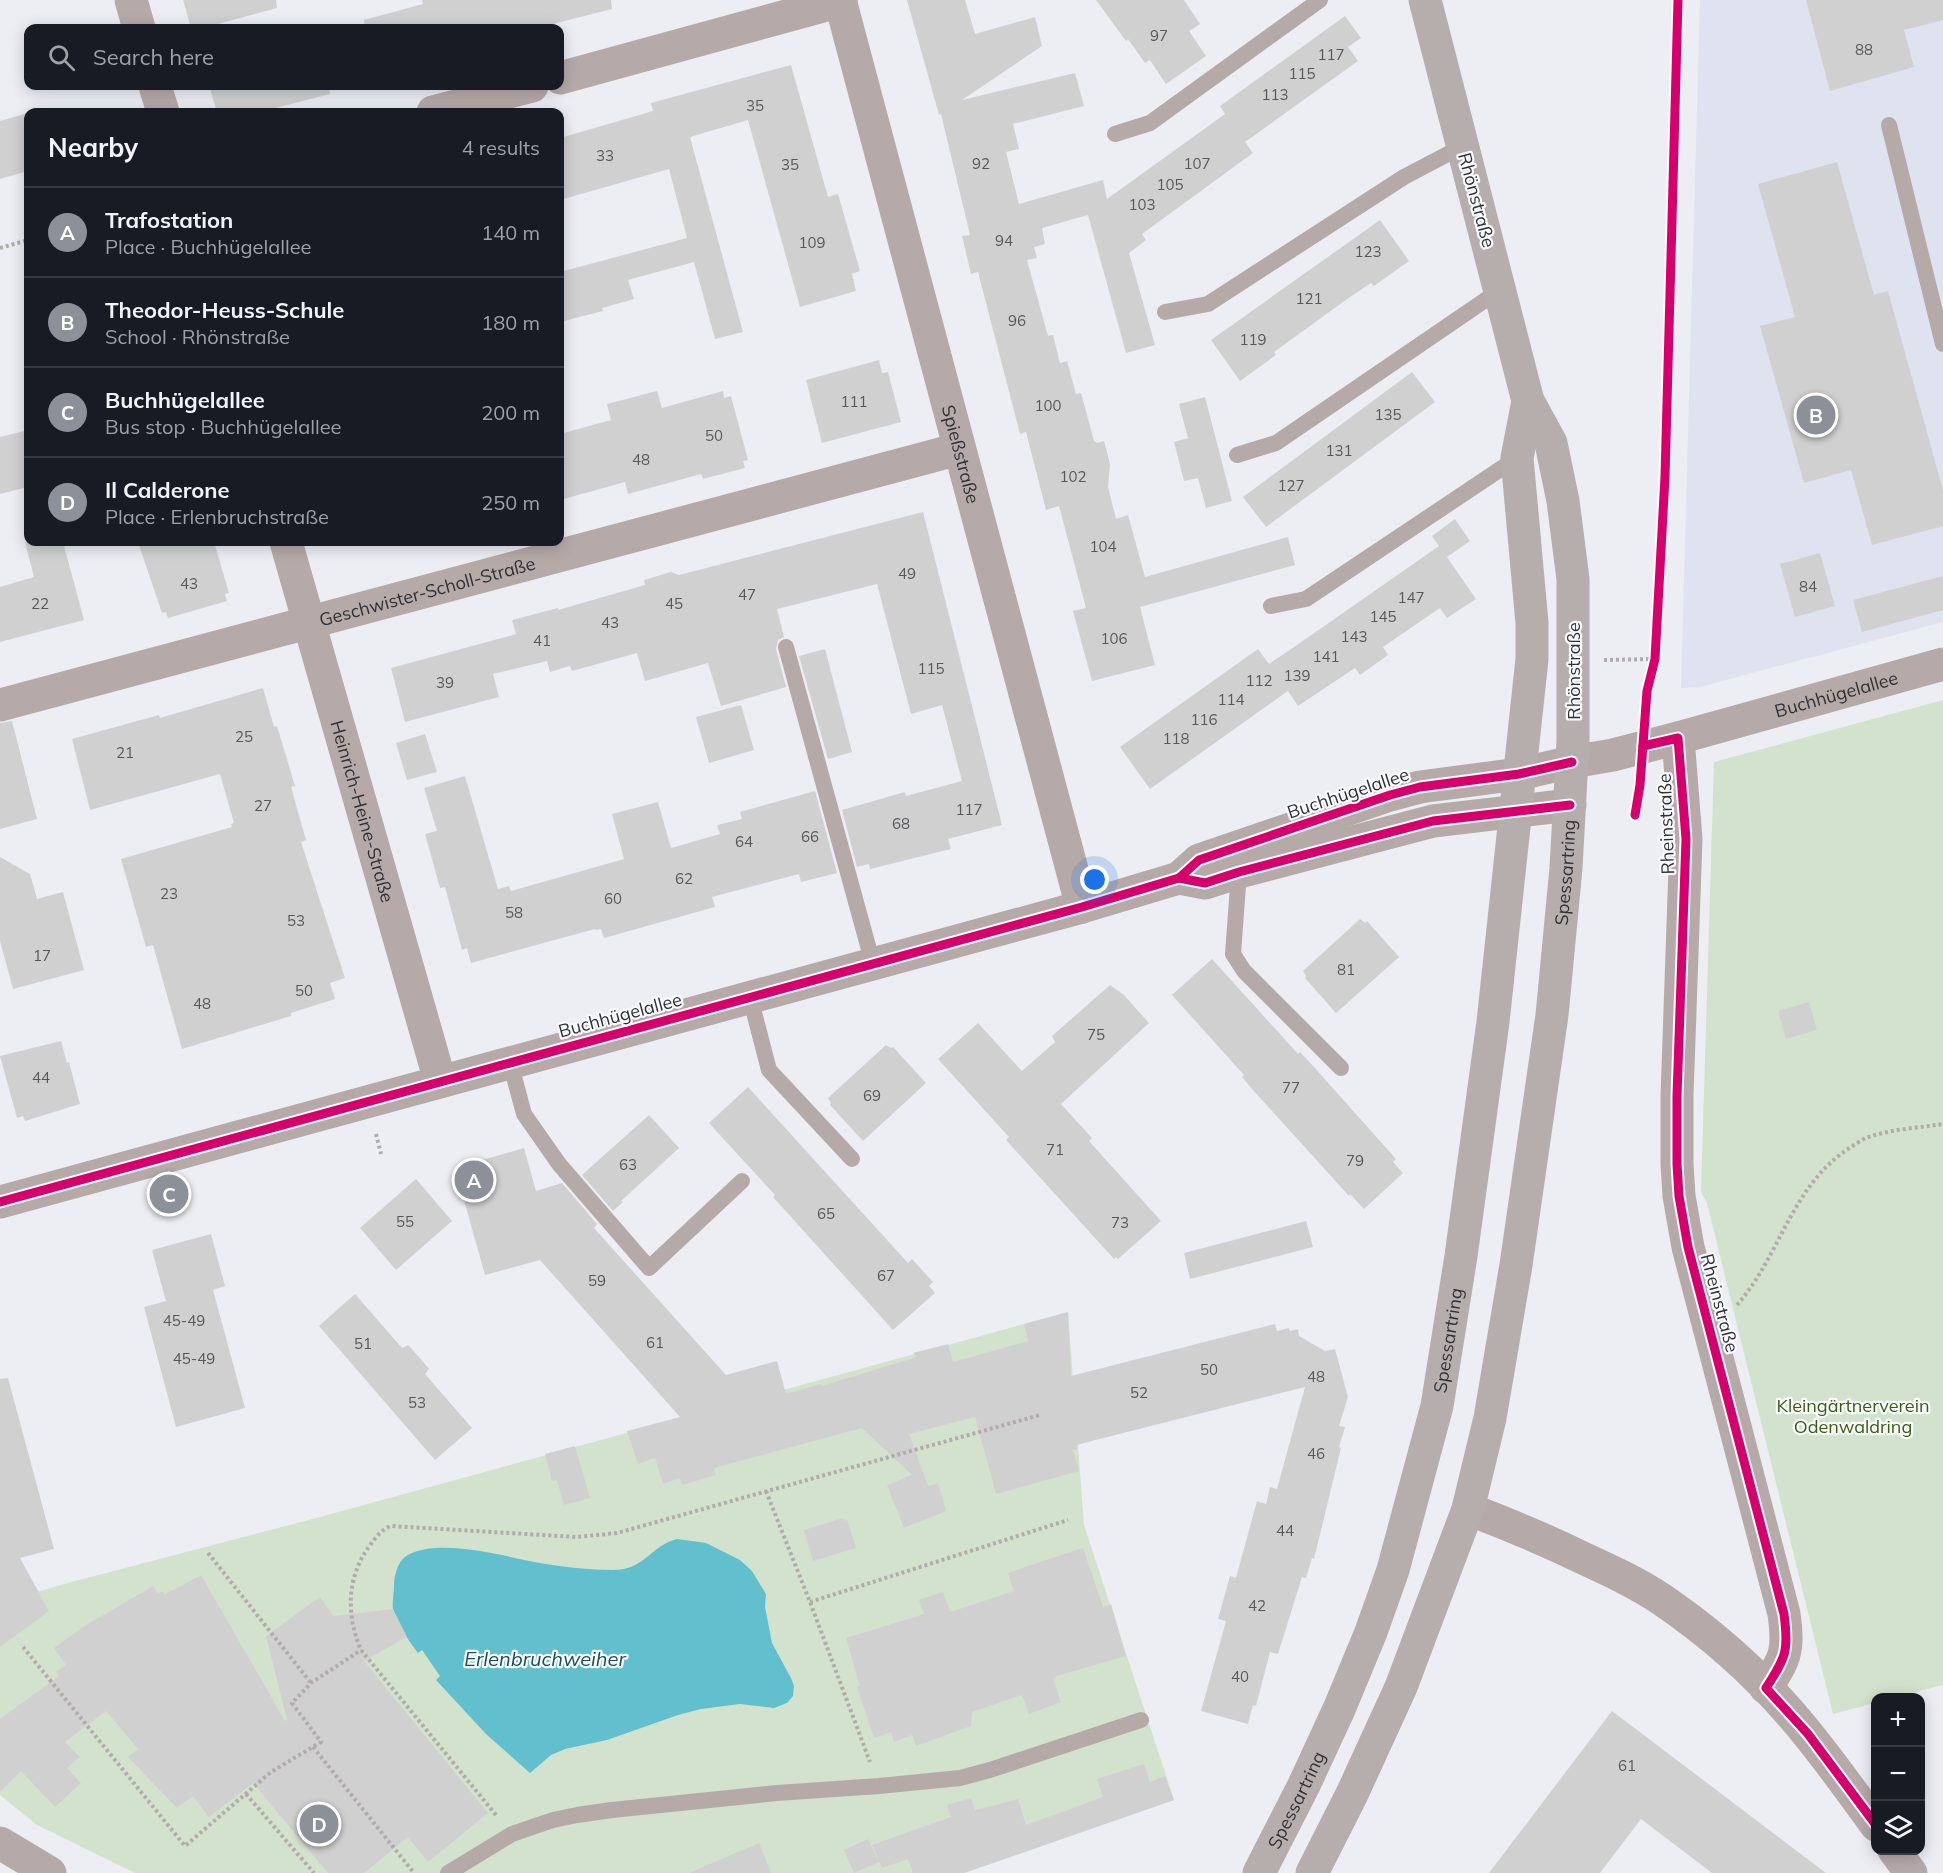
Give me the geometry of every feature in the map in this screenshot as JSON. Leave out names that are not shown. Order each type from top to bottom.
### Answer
[{"type":"main road","name":"Rhönstraße","points":[[1425,0],[1528,401],[1551,443],[1563,501],[1573,579],[1570,805]]},
{"type":"main road","name":"Rhönstraße","points":[[1519,774],[1533,659],[1532,623],[1517,458],[1528,401]]},
{"type":"main road","name":"Spessartring","points":[[1259,1873],[1304,1785],[1371,1632],[1393,1570],[1437,1406],[1461,1256],[1493,1022],[1519,774]]},
{"type":"main road","name":"Spessartring","points":[[1312,1873],[1401,1688],[1468,1509],[1490,1418],[1514,1276],[1552,1015],[1570,805]]},
{"type":"street","points":[[131,0],[138,24]]},
{"type":"street","points":[[564,77],[841,1]]},
{"type":"street","name":"Spießstraße","points":[[841,1],[1082,907]]},
{"type":"street","points":[[156,90],[162,108]]},
{"type":"street","points":[[448,108],[517,90]]},
{"type":"street","name":"Geschwister-Scholl-Straße","points":[[0,705],[959,449]]},
{"type":"street","name":"Heinrich-Heine-Straße","points":[[287,546],[440,1081]]},
{"type":"street","name":"Buchhügelallee","points":[[0,1203],[1082,907],[1179,878],[1199,860],[1390,795],[1420,787],[1519,774],[1613,754],[1943,664]]},
{"type":"street","name":"Rheinstraße","points":[[1678,738],[1686,839],[1677,1085],[1679,1196],[1688,1247],[1784,1614],[1788,1639],[1786,1651],[1766,1688]]},
{"type":"street","name":"Buchhügelallee","points":[[1179,878],[1205,883],[1433,821],[1570,805]]},
{"type":"street","points":[[1468,1509],[1548,1541],[1626,1578],[1660,1598],[1724,1647],[1808,1734],[1871,1820]]},
{"type":"street","points":[[0,1843],[40,1871]]},
{"type":"street","points":[[1897,1855],[1911,1873]]},
{"type":"lane","points":[[1115,134],[1150,123],[1320,0]]},
{"type":"lane","points":[[1889,125],[1943,344]]},
{"type":"lane","points":[[1165,312],[1208,304],[1404,177],[1463,146]]},
{"type":"lane","points":[[1237,455],[1276,443],[1500,290]]},
{"type":"lane","points":[[1271,606],[1306,598],[1517,458]]},
{"type":"lane","points":[[786,647],[873,964]]},
{"type":"lane","points":[[1239,872],[1233,954],[1244,971],[1341,1068]]},
{"type":"lane","points":[[750,997],[769,1070],[852,1159]]},
{"type":"lane","points":[[510,1062],[524,1114],[559,1164],[649,1268],[742,1180]]},
{"type":"lane","points":[[448,1873],[512,1834],[553,1820],[612,1810],[777,1793],[960,1778],[1141,1720]]},
{"type":"path","points":[[0,248],[24,241]]},
{"type":"path","points":[[1652,670],[1656,647]]},
{"type":"path","points":[[1594,660],[1655,659]]},
{"type":"path","points":[[1707,1319],[1732,1310],[1751,1289],[1766,1264],[1786,1221],[1813,1180],[1839,1155],[1865,1138],[1943,1124]]},
{"type":"path","points":[[512,1834],[361,1650],[356,1638],[349,1600],[352,1584],[364,1552],[387,1527],[576,1537],[617,1533],[1040,1415]]},
{"type":"path","points":[[766,1491],[879,1786]]},
{"type":"path","points":[[810,1602],[1068,1520]]},
{"type":"path","points":[[208,1553],[311,1683]]},
{"type":"path","points":[[23,1647],[185,1846],[271,1772],[321,1742],[292,1703],[311,1683],[361,1650]]},
{"type":"path","points":[[313,1748],[414,1873]]},
{"type":"path","points":[[246,1794],[314,1873]]},
{"type":"shaded area","points":[[1700,0],[1943,0],[1943,622],[1700,687],[1681,688]]},
{"type":"green space","name":"Kleingärtnerverein Odenwaldring","points":[[1943,700],[1943,1685],[1912,1693],[1871,1693],[1871,1704],[1833,1714],[1707,1203],[1701,1192],[1714,762]]},
{"type":"green space","points":[[1068,1312],[1084,1525],[1174,1800],[964,1873],[135,1873],[37,1825],[0,1795],[0,1603]]},
{"type":"water","name":"Erlenbruchweiher","points":[[677,1539],[706,1543],[740,1560],[752,1571],[766,1594],[765,1607],[772,1643],[794,1686],[793,1696],[787,1703],[774,1708],[740,1704],[701,1709],[678,1715],[607,1740],[565,1749],[551,1755],[530,1773],[486,1734],[436,1680],[440,1676],[422,1650],[418,1653],[400,1626],[393,1609],[398,1566],[405,1557],[418,1551],[452,1548],[558,1566],[613,1570],[633,1566],[668,1542]]},
{"type":"building","points":[[183,0],[276,0],[277,8],[218,24],[190,24]]},
{"type":"building","points":[[422,0],[611,0],[612,9],[553,24],[364,24],[364,20],[423,4]]},
{"type":"building","points":[[907,0],[965,0],[975,34],[1035,17],[1042,46],[962,100],[1075,73],[1084,106],[1013,124],[1019,149],[1006,152],[1019,204],[1103,180],[1107,199],[1225,114],[1220,106],[1345,16],[1361,38],[1348,47],[1358,61],[1245,142],[1253,153],[1142,234],[1146,240],[1129,253],[1155,345],[1126,353],[1088,215],[1042,228],[1045,244],[1034,247],[1037,258],[1027,260],[1048,336],[1053,335],[1060,363],[1067,361],[1076,394],[1081,393],[1094,441],[1097,443],[1104,441],[1110,464],[1108,487],[1116,519],[1128,515],[1145,577],[1288,537],[1295,565],[1140,607],[1155,665],[1092,681],[1073,611],[1086,608],[1059,506],[1046,510],[1026,432],[1020,434],[978,272],[971,274],[962,236],[970,235],[941,114],[939,115]]},
{"type":"building","points":[[1096,0],[1184,0],[1200,24],[1189,31],[1206,56],[1166,84],[1150,60],[1145,63],[1128,39],[1126,41]]},
{"type":"building","points":[[1806,0],[1943,0],[1943,20],[1904,30],[1914,67],[1830,91]]},
{"type":"building","points":[[791,65],[828,197],[838,194],[860,271],[852,274],[856,291],[800,307],[748,120],[690,137],[743,332],[715,339],[694,262],[628,280],[634,299],[602,308],[603,311],[564,321],[564,271],[687,238],[669,169],[564,199],[564,137],[653,111],[651,103]]},
{"type":"building","points":[[210,90],[330,90],[330,94],[276,108],[216,108]]},
{"type":"building","points":[[24,114],[24,172],[0,179],[0,121]]},
{"type":"building","points":[[1837,162],[1874,295],[1888,291],[1943,490],[1943,526],[1872,545],[1851,470],[1804,483],[1760,326],[1795,317],[1758,184]]},
{"type":"building","points":[[1380,220],[1409,261],[1374,286],[1371,283],[1350,297],[1274,352],[1276,355],[1240,381],[1211,340]]},
{"type":"building","points":[[879,360],[882,373],[888,372],[901,422],[822,443],[806,380]]},
{"type":"building","points":[[1412,372],[1435,402],[1266,527],[1243,497]]},
{"type":"building","points":[[657,391],[662,408],[723,391],[724,398],[731,396],[748,460],[743,461],[745,468],[703,479],[701,474],[628,494],[625,482],[564,499],[564,433],[611,420],[607,404]]},
{"type":"building","points":[[1205,397],[1232,501],[1206,508],[1198,478],[1184,481],[1174,442],[1188,438],[1179,404]]},
{"type":"building","points":[[24,431],[24,488],[0,494],[0,437]]},
{"type":"building","points":[[923,512],[1002,825],[948,839],[951,849],[870,869],[869,864],[857,867],[842,810],[905,792],[906,796],[962,781],[942,705],[911,714],[877,584],[777,609],[784,637],[778,640],[776,649],[786,687],[721,706],[708,663],[645,681],[637,653],[572,671],[570,666],[550,672],[547,661],[493,674],[499,697],[405,722],[391,668],[516,634],[512,620],[558,608],[558,610],[645,585],[644,580],[671,572],[679,575]]},
{"type":"building","points":[[1455,519],[1470,541],[1447,557],[1476,599],[1447,618],[1440,608],[1383,647],[1388,655],[1360,675],[1355,668],[1298,706],[1288,691],[1150,789],[1120,747],[1258,649],[1269,664],[1297,645],[1439,546],[1432,536]]},
{"type":"building","points":[[26,546],[64,546],[84,620],[0,642],[0,587],[34,577]]},
{"type":"building","points":[[139,546],[215,546],[229,593],[225,594],[227,601],[168,618],[166,612],[162,613]]},
{"type":"building","points":[[1820,553],[1835,606],[1795,617],[1780,564]]},
{"type":"building","points":[[1943,576],[1943,610],[1862,632],[1853,600]]},
{"type":"building","points":[[825,649],[852,752],[828,759],[799,656]]},
{"type":"building","points":[[263,688],[295,786],[291,787],[306,840],[301,842],[345,978],[330,983],[335,999],[291,1013],[291,1016],[182,1049],[153,945],[146,947],[121,859],[232,827],[231,824],[234,823],[220,774],[90,810],[72,739],[159,715],[160,718]]},
{"type":"building","points":[[741,705],[754,750],[709,763],[696,717]]},
{"type":"building","points":[[12,721],[37,819],[0,829],[0,723]]},
{"type":"building","points":[[425,734],[437,772],[407,780],[396,743]]},
{"type":"building","points":[[465,776],[498,889],[509,886],[511,891],[624,859],[612,814],[658,802],[671,848],[720,834],[717,825],[742,819],[740,812],[815,791],[837,873],[801,882],[799,874],[712,897],[715,907],[604,938],[601,929],[595,929],[471,963],[467,948],[462,950],[445,887],[440,888],[425,834],[437,831],[424,788]]},
{"type":"building","points":[[0,857],[30,874],[37,899],[63,892],[84,970],[13,989],[0,941]]},
{"type":"building","points":[[1360,919],[1365,923],[1367,921],[1399,957],[1336,1013],[1305,978],[1303,971]]},
{"type":"building","points":[[1212,959],[1298,1054],[1300,1052],[1314,1067],[1396,1159],[1393,1162],[1403,1173],[1364,1209],[1350,1194],[1349,1196],[1252,1089],[1242,1077],[1244,1075],[1172,995]]},
{"type":"building","points":[[1110,985],[1124,995],[1149,1023],[1061,1104],[1092,1138],[1089,1141],[1161,1221],[1118,1259],[1116,1257],[1114,1259],[1006,1140],[1009,1137],[938,1059],[978,1023],[1022,1071],[1055,1042],[1052,1036]]},
{"type":"building","points":[[1809,1002],[1817,1030],[1786,1039],[1778,1011]]},
{"type":"building","points":[[61,1041],[80,1104],[25,1121],[23,1116],[17,1118],[0,1056]]},
{"type":"building","points":[[886,1045],[893,1047],[926,1083],[863,1141],[830,1105],[828,1098]]},
{"type":"building","points":[[748,1087],[908,1263],[912,1259],[933,1282],[929,1286],[935,1293],[893,1330],[709,1123]]},
{"type":"building","points":[[649,1115],[679,1148],[613,1211],[582,1175]]},
{"type":"building","points":[[524,1148],[536,1191],[562,1183],[597,1224],[594,1228],[726,1375],[777,1361],[786,1394],[821,1384],[822,1386],[917,1357],[913,1353],[948,1344],[953,1362],[1028,1341],[1024,1324],[1068,1312],[1071,1376],[1275,1324],[1277,1331],[1289,1328],[1290,1331],[1298,1329],[1299,1336],[1325,1351],[1335,1349],[1348,1397],[1339,1426],[1345,1427],[1339,1447],[1341,1448],[1314,1559],[1312,1558],[1306,1578],[1302,1577],[1278,1654],[1270,1652],[1256,1706],[1253,1705],[1248,1724],[1201,1711],[1226,1621],[1218,1619],[1230,1576],[1236,1578],[1257,1501],[1266,1504],[1270,1487],[1277,1489],[1305,1387],[1076,1445],[1077,1449],[1073,1450],[1079,1471],[996,1494],[975,1417],[909,1434],[928,1486],[938,1483],[946,1511],[904,1528],[887,1485],[912,1475],[862,1428],[714,1468],[716,1475],[682,1485],[680,1478],[663,1484],[655,1458],[638,1464],[627,1431],[680,1417],[540,1260],[485,1275],[455,1168]]},
{"type":"building","points":[[416,1179],[452,1221],[396,1270],[360,1228]]},
{"type":"building","points":[[1306,1221],[1313,1247],[1190,1279],[1184,1253]]},
{"type":"building","points":[[211,1234],[225,1286],[213,1290],[245,1408],[176,1427],[144,1307],[166,1301],[152,1250]]},
{"type":"building","points":[[355,1294],[402,1348],[408,1345],[419,1357],[429,1369],[425,1374],[472,1428],[435,1460],[319,1326]]},
{"type":"building","points":[[8,1378],[54,1549],[20,1558],[49,1611],[0,1647],[0,1379]]},
{"type":"building","points":[[575,1446],[590,1498],[564,1505],[557,1480],[552,1481],[545,1454]]},
{"type":"building","points":[[843,1518],[844,1521],[847,1519],[856,1548],[813,1561],[804,1530]]},
{"type":"building","points":[[1083,1548],[1103,1607],[1111,1604],[1126,1656],[1057,1676],[1053,1679],[1061,1702],[1029,1714],[1022,1695],[972,1712],[971,1726],[916,1746],[912,1735],[894,1742],[891,1732],[874,1738],[857,1687],[860,1686],[846,1638],[924,1614],[919,1600],[943,1592],[950,1612],[1014,1591],[1008,1573]]},
{"type":"building","points":[[201,1575],[285,1721],[287,1720],[266,1636],[320,1597],[333,1616],[393,1609],[407,1637],[364,1661],[488,1813],[428,1862],[408,1837],[364,1873],[328,1873],[253,1783],[209,1817],[193,1796],[177,1808],[128,1757],[138,1749],[106,1711],[65,1742],[80,1757],[67,1768],[81,1783],[55,1807],[21,1771],[0,1792],[0,1719],[59,1676],[56,1672],[66,1665],[54,1648],[83,1627],[153,1586],[158,1594],[162,1591],[164,1595]]},
{"type":"building","points":[[1612,1711],[1826,1873],[1712,1873],[1641,1819],[1600,1873],[1489,1873]]},
{"type":"building","points":[[1144,1764],[1150,1782],[1165,1776],[1174,1800],[964,1873],[913,1873],[908,1859],[882,1868],[872,1845],[951,1817],[947,1805],[971,1798],[975,1810],[1018,1799],[1026,1825],[1103,1797],[1097,1779]]},
{"type":"building","points":[[868,1839],[879,1862],[854,1873],[844,1850]]},
{"type":"building","points":[[759,1843],[771,1873],[689,1873]]},
{"type":"cycle path","points":[[1635,815],[1640,785],[1647,691],[1655,659],[1665,477],[1678,0]]},
{"type":"cycle path","points":[[1643,746],[1678,738],[1686,839],[1677,1096],[1679,1196],[1688,1247],[1784,1614],[1786,1646],[1782,1661],[1766,1688],[1808,1734],[1871,1818]]},
{"type":"cycle path","points":[[0,1202],[1082,907],[1179,878],[1199,860],[1390,795],[1420,787],[1519,774],[1572,762]]},
{"type":"cycle path","points":[[1179,878],[1205,883],[1433,821],[1570,805]]},
{"type":"place","name":"Theodor-Heuss-Schule","points":[[1816,415]]},
{"type":"place","name":"Trafostation","points":[[474,1180]]},
{"type":"place","name":"Buchhügelallee","points":[[169,1194]]},
{"type":"place","name":"Il Calderone","points":[[319,1824]]}]
